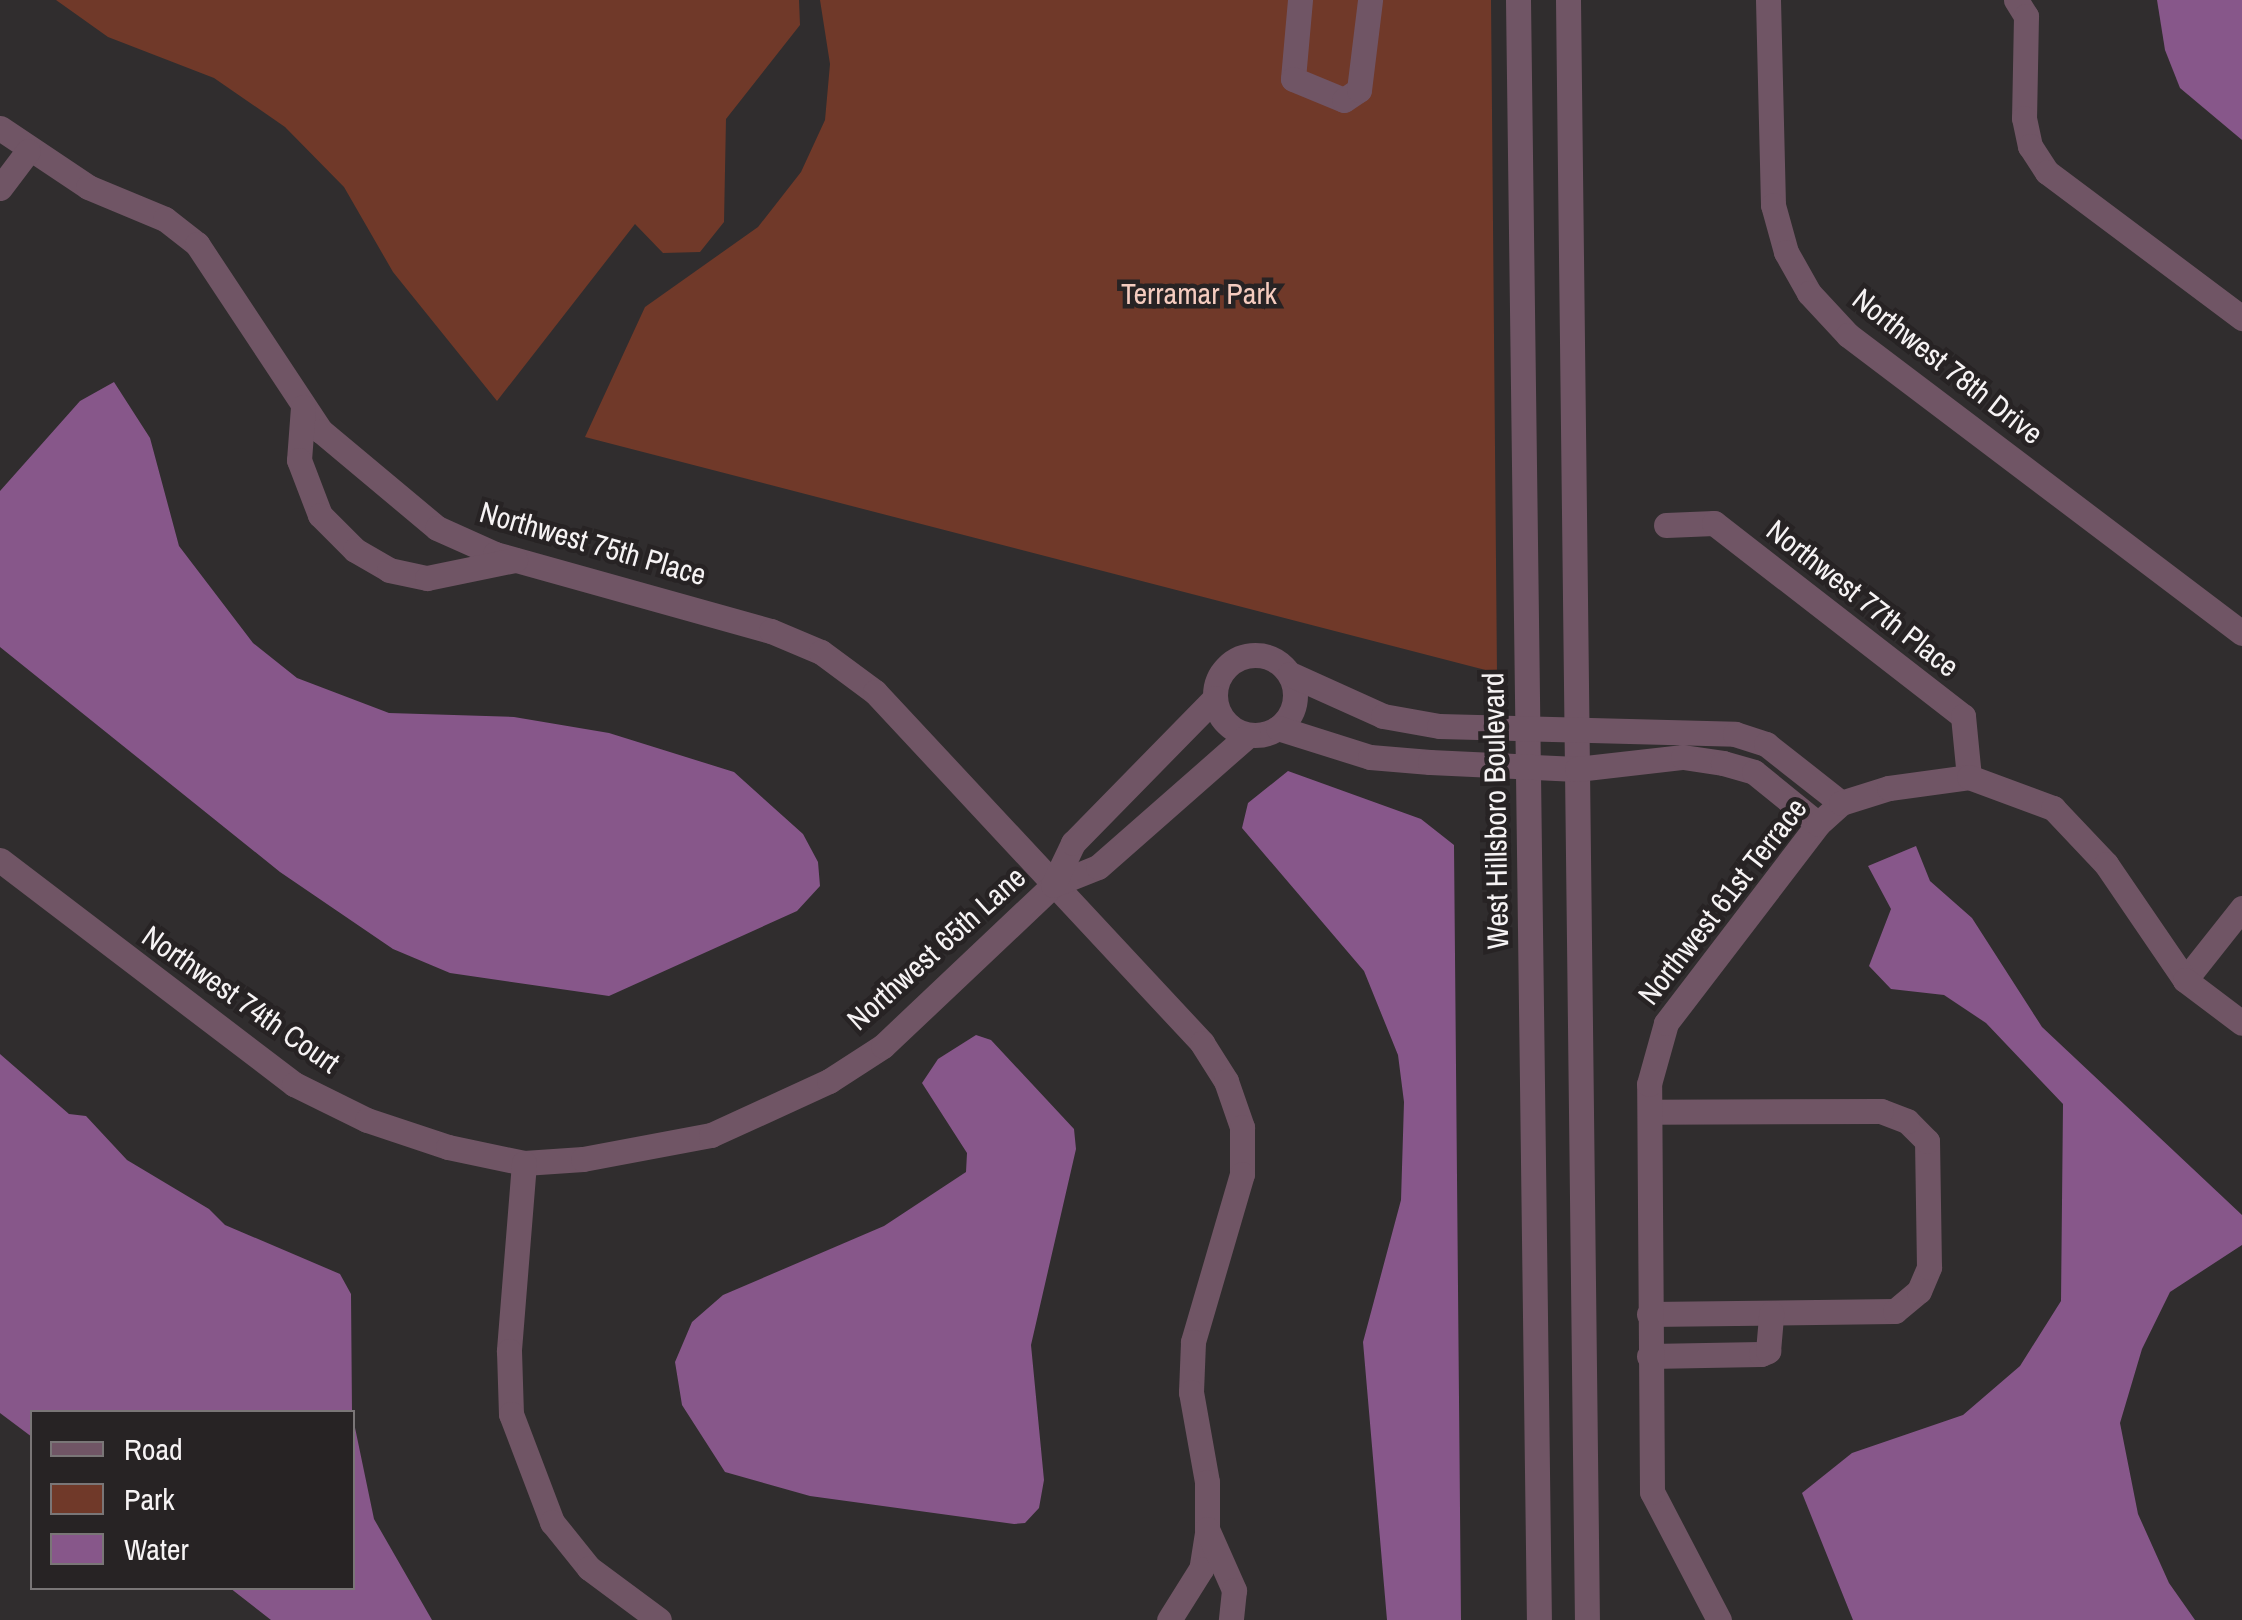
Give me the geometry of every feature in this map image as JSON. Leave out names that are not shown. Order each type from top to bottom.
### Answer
[{"type":"street","points":[[1300,0],[1293,80],[1344,100],[1359,90],[1370,0]]},
{"type":"street","name":"West Hillsboro Boulevard","points":[[1518,0],[1539,1620]]},
{"type":"street","points":[[1568,0],[1587,1620]]},
{"type":"street","name":"Northwest 78th Drive","points":[[1768,0],[1773,205],[1786,252],[1809,294],[1848,334],[2242,633]]},
{"type":"street","points":[[2016,0],[2026,16],[2024,118],[2030,146],[2046,172],[2242,318]]},
{"type":"street","name":"Northwest 75th Place","points":[[0,128],[28,151],[88,187],[165,219],[197,244],[224,276],[303,407],[377,484],[437,528],[516,560],[718,613],[821,652],[874,692],[1202,1042],[1226,1081],[1242,1127],[1242,1174],[1193,1342],[1191,1392],[1207,1482],[1207,1530]]},
{"type":"street","points":[[0,188],[28,151]]},
{"type":"street","points":[[303,407],[299,460],[320,514],[355,550],[389,570],[427,578],[516,560]]},
{"type":"street","name":"Northwest 77th Place","points":[[1666,525],[1714,524],[1963,716],[1969,777]]},
{"type":"street","points":[[1054,885],[1073,843],[1215,698],[1221,672],[1243,656],[1269,657],[1290,674],[1382,716],[1440,726],[1526,725],[1735,734],[1766,744],[1841,803]]},
{"type":"street","points":[[1278,728],[1296,697],[1290,674]]},
{"type":"street","points":[[1215,698],[1225,722],[1248,734]]},
{"type":"street","points":[[1054,885],[1098,867],[1248,734],[1278,728],[1370,757],[1577,768],[1682,757],[1723,762],[1754,772],[1818,824]]},
{"type":"street","points":[[1146,770],[1172,799]]},
{"type":"street","points":[[1969,777],[2053,808],[2080,831],[2186,980],[2242,1023]]},
{"type":"street","name":"Northwest 61st Terrace","points":[[1719,1620],[1652,1492],[1648,1314],[1653,1051],[1666,1023],[1818,824],[1841,803],[1890,788],[1969,777]]},
{"type":"street","name":"Northwest 74th Court","points":[[0,860],[294,1084],[368,1120],[524,1163]]},
{"type":"street","name":"Northwest 65th Lane","points":[[524,1163],[649,1149],[770,1112],[883,1046],[1054,885]]},
{"type":"street","points":[[2186,980],[2242,908]]},
{"type":"street","points":[[1648,1314],[1895,1311],[1919,1291],[1929,1267],[1926,1140],[1907,1121],[1880,1111],[1651,1112]]},
{"type":"street","points":[[524,1163],[509,1350],[511,1414],[552,1522],[602,1579],[660,1620]]},
{"type":"street","points":[[1649,1356],[1762,1354],[1768,1351],[1771,1312]]},
{"type":"street","points":[[1169,1620],[1201,1570],[1207,1530]]},
{"type":"street","points":[[1207,1530],[1234,1590],[1232,1620]]},
{"type":"green space","points":[[56,0],[799,0],[800,25],[726,119],[724,222],[700,252],[663,253],[635,224],[497,401],[393,272],[344,187],[285,127],[214,78],[108,37]]},
{"type":"green space","name":"Terramar Park","points":[[820,0],[1491,0],[1497,673],[585,437],[645,307],[758,227],[801,172],[825,120],[830,64]]},
{"type":"water","points":[[2157,0],[2242,0],[2242,140],[2180,88],[2165,50]]},
{"type":"water","points":[[114,382],[150,438],[179,546],[253,643],[297,678],[389,713],[514,717],[609,733],[734,772],[803,834],[818,862],[820,886],[797,911],[609,996],[450,973],[393,949],[280,872],[0,647],[0,491],[80,401]]},
{"type":"water","points":[[1288,771],[1421,819],[1454,845],[1461,1620],[1387,1620],[1363,1342],[1401,1200],[1404,1102],[1398,1055],[1364,971],[1242,828],[1248,803]]},
{"type":"water","points":[[1916,846],[1930,881],[1972,918],[2042,1027],[2242,1215],[2242,1245],[2170,1292],[2142,1349],[2120,1423],[2138,1514],[2169,1583],[2195,1620],[1853,1620],[1802,1493],[1852,1453],[1963,1415],[2020,1366],[2061,1301],[2063,1104],[1986,1023],[1944,995],[1891,989],[1869,966],[1891,909],[1868,866]]},
{"type":"water","points":[[976,1035],[991,1040],[1074,1129],[1076,1149],[1031,1345],[1044,1480],[1039,1508],[1025,1523],[1014,1524],[810,1496],[725,1472],[682,1405],[675,1362],[692,1322],[723,1295],[884,1226],[966,1172],[967,1153],[922,1083],[938,1059]]},
{"type":"water","points":[[0,1054],[69,1114],[86,1116],[127,1160],[209,1209],[225,1225],[340,1274],[351,1294],[352,1410],[30,1410],[30,1436],[0,1413]]},
{"type":"water","points":[[355,1428],[374,1519],[432,1620],[271,1620],[233,1590],[355,1590]]}]
